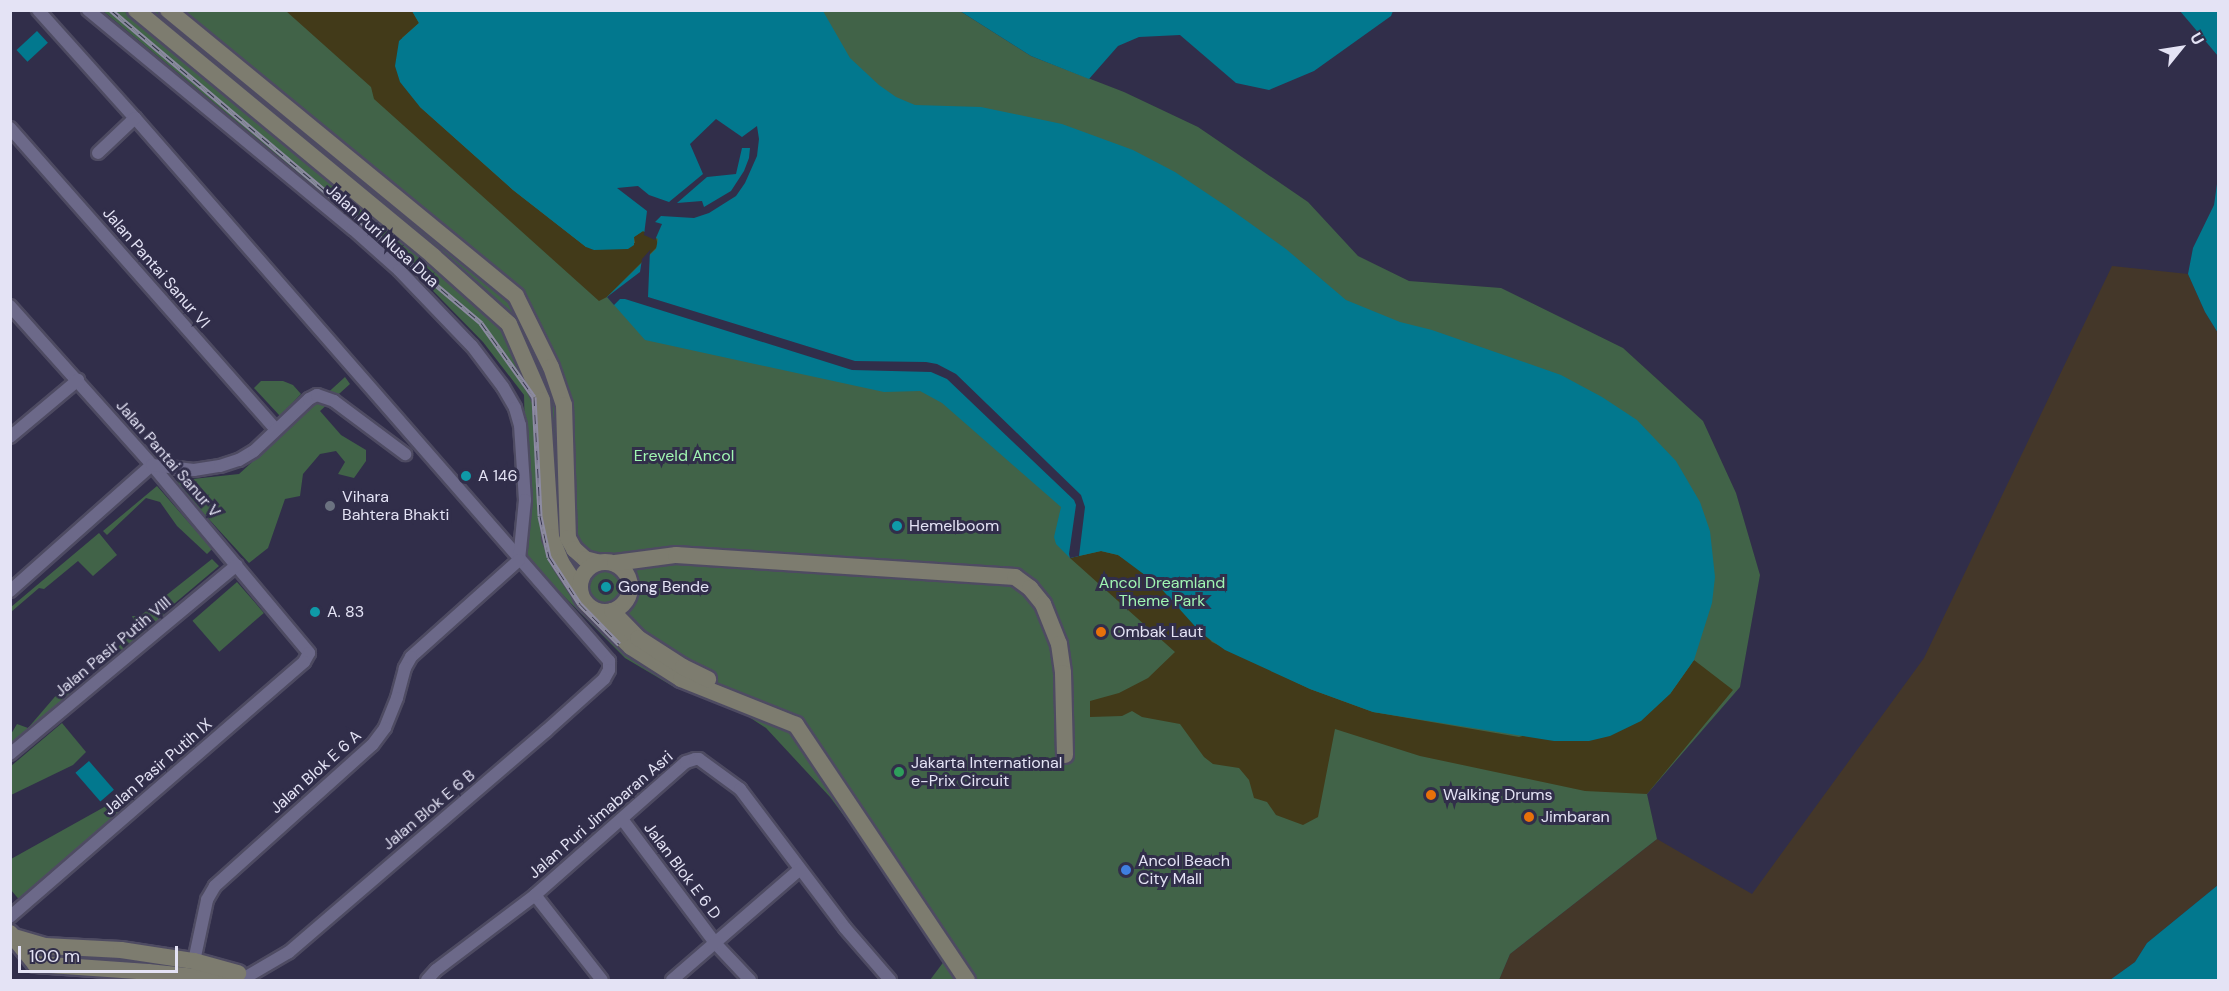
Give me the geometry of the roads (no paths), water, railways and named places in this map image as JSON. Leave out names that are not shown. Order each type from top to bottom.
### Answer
[{"type":"street","points":[[38,10],[135,117],[519,560]]},
{"type":"street","name":"Jalan Puri Nusa Dua","points":[[88,10],[353,229],[399,270],[472,346],[503,387],[515,408],[520,425],[525,500],[519,560]]},
{"type":"street","points":[[136,10],[409,238],[508,324],[542,400],[550,537],[561,562],[580,591],[582,599],[631,647],[681,679],[796,726],[967,981]]},
{"type":"street","points":[[168,10],[509,290],[526,313],[557,381],[564,405],[568,538],[574,549],[585,559],[620,568],[676,555],[1015,578],[1029,588],[1043,604],[1059,644],[1063,673],[1061,756]]},
{"type":"street","points":[[98,153],[135,117]]},
{"type":"street","name":"Jalan Pantai Sanur VI","points":[[10,128],[276,430]]},
{"type":"street","points":[[409,238],[423,221]]},
{"type":"street","name":"Jalan Pantai Sanur V","points":[[10,306],[152,465],[297,637]]},
{"type":"street","points":[[10,437],[78,380]]},
{"type":"street","points":[[10,591],[152,465],[194,470],[220,466],[254,451],[309,399],[321,395],[358,417],[405,454]]},
{"type":"street","name":"Jalan Blok E 6 B","points":[[239,978],[289,952],[604,679],[609,670],[609,661],[604,654],[519,560]]},
{"type":"street","name":"Jalan Blok E 6 A","points":[[194,961],[207,900],[215,886],[372,745],[385,728],[398,698],[405,668],[411,657],[519,560]]},
{"type":"street","points":[[580,591],[583,573],[597,562]]},
{"type":"street","name":"Jalan Pasir Putih VIII","points":[[10,754],[237,565]]},
{"type":"street","points":[[593,610],[612,611],[627,599],[630,588],[620,568]]},
{"type":"street","points":[[612,611],[638,638],[683,668],[748,698],[774,716]]},
{"type":"street","name":"Jalan Pasir Putih IX","points":[[10,917],[304,662],[309,650],[297,637]]},
{"type":"street","name":"Jalan Puri Jimabaran Asri","points":[[428,981],[436,970],[535,895],[686,762],[699,759],[740,789],[772,828],[800,869],[890,981]]},
{"type":"street","name":"Jalan Blok E 6 D","points":[[622,819],[715,943],[750,981]]},
{"type":"street","points":[[672,981],[800,869]]},
{"type":"street","points":[[535,895],[602,981]]},
{"type":"street","points":[[12,935],[45,946],[121,950],[194,961],[239,978]]},
{"type":"street","points":[[12,935],[35,964],[239,978]]},
{"type":"street","points":[[121,950],[122,970]]},
{"type":"water","points":[[1393,10],[1391,16],[1314,71],[1269,90],[1236,83],[1180,35],[1139,37],[1118,46],[1089,79],[1031,56],[960,11]]},
{"type":"water","points":[[412,11],[823,11],[850,58],[879,85],[896,97],[915,105],[981,107],[1062,124],[1133,150],[1175,172],[1226,206],[1286,249],[1346,300],[1400,322],[1432,330],[1561,375],[1602,397],[1637,420],[1676,461],[1700,502],[1710,531],[1715,577],[1712,603],[1694,660],[1670,694],[1641,721],[1610,736],[1589,741],[1554,741],[1373,712],[1310,689],[1225,650],[1201,633],[1157,584],[1118,555],[1101,551],[1070,558],[1056,544],[1054,537],[1061,507],[942,403],[920,391],[884,392],[645,340],[607,297],[656,249],[658,239],[643,231],[634,237],[634,245],[628,249],[594,250],[586,247],[513,190],[420,107],[400,82],[395,66],[399,41],[419,23]]},
{"type":"water","points":[[2180,11],[2218,11],[2218,56]]},
{"type":"water","points":[[37,31],[48,43],[27,62],[17,50]]},
{"type":"water","points":[[2218,177],[2218,333],[2205,312],[2188,274],[2193,248],[2214,205]]},
{"type":"water","points":[[89,761],[114,790],[100,801],[75,773]]},
{"type":"water","points":[[2218,885],[2218,980],[2110,980],[2135,962],[2147,943]]},
{"type":"railway","points":[[111,10],[481,323],[534,397],[540,516],[549,557],[580,604],[619,644]]},
{"type":"place","name":"A 146","points":[[466,476]]},
{"type":"place","name":"Vihara Bahtera Bhakti","points":[[330,506]]},
{"type":"place","name":"Hemelboom","points":[[897,526]]},
{"type":"place","name":"Gong Bende","points":[[606,587]]},
{"type":"place","name":"A. 83","points":[[315,612]]},
{"type":"place","name":"Ombak Laut","points":[[1101,632]]},
{"type":"place","name":"Jakarta International e-Prix Circuit","points":[[899,772]]},
{"type":"place","name":"Walking Drums","points":[[1431,795]]},
{"type":"place","name":"Jimbaran","points":[[1529,817]]},
{"type":"place","name":"Ancol Beach City Mall","points":[[1126,870]]},
{"type":"park label","name":"Ereveld Ancol","points":[[684,456]]},
{"type":"park label","name":"Ancol Dreamland Theme Park","points":[[1162,592]]}]
